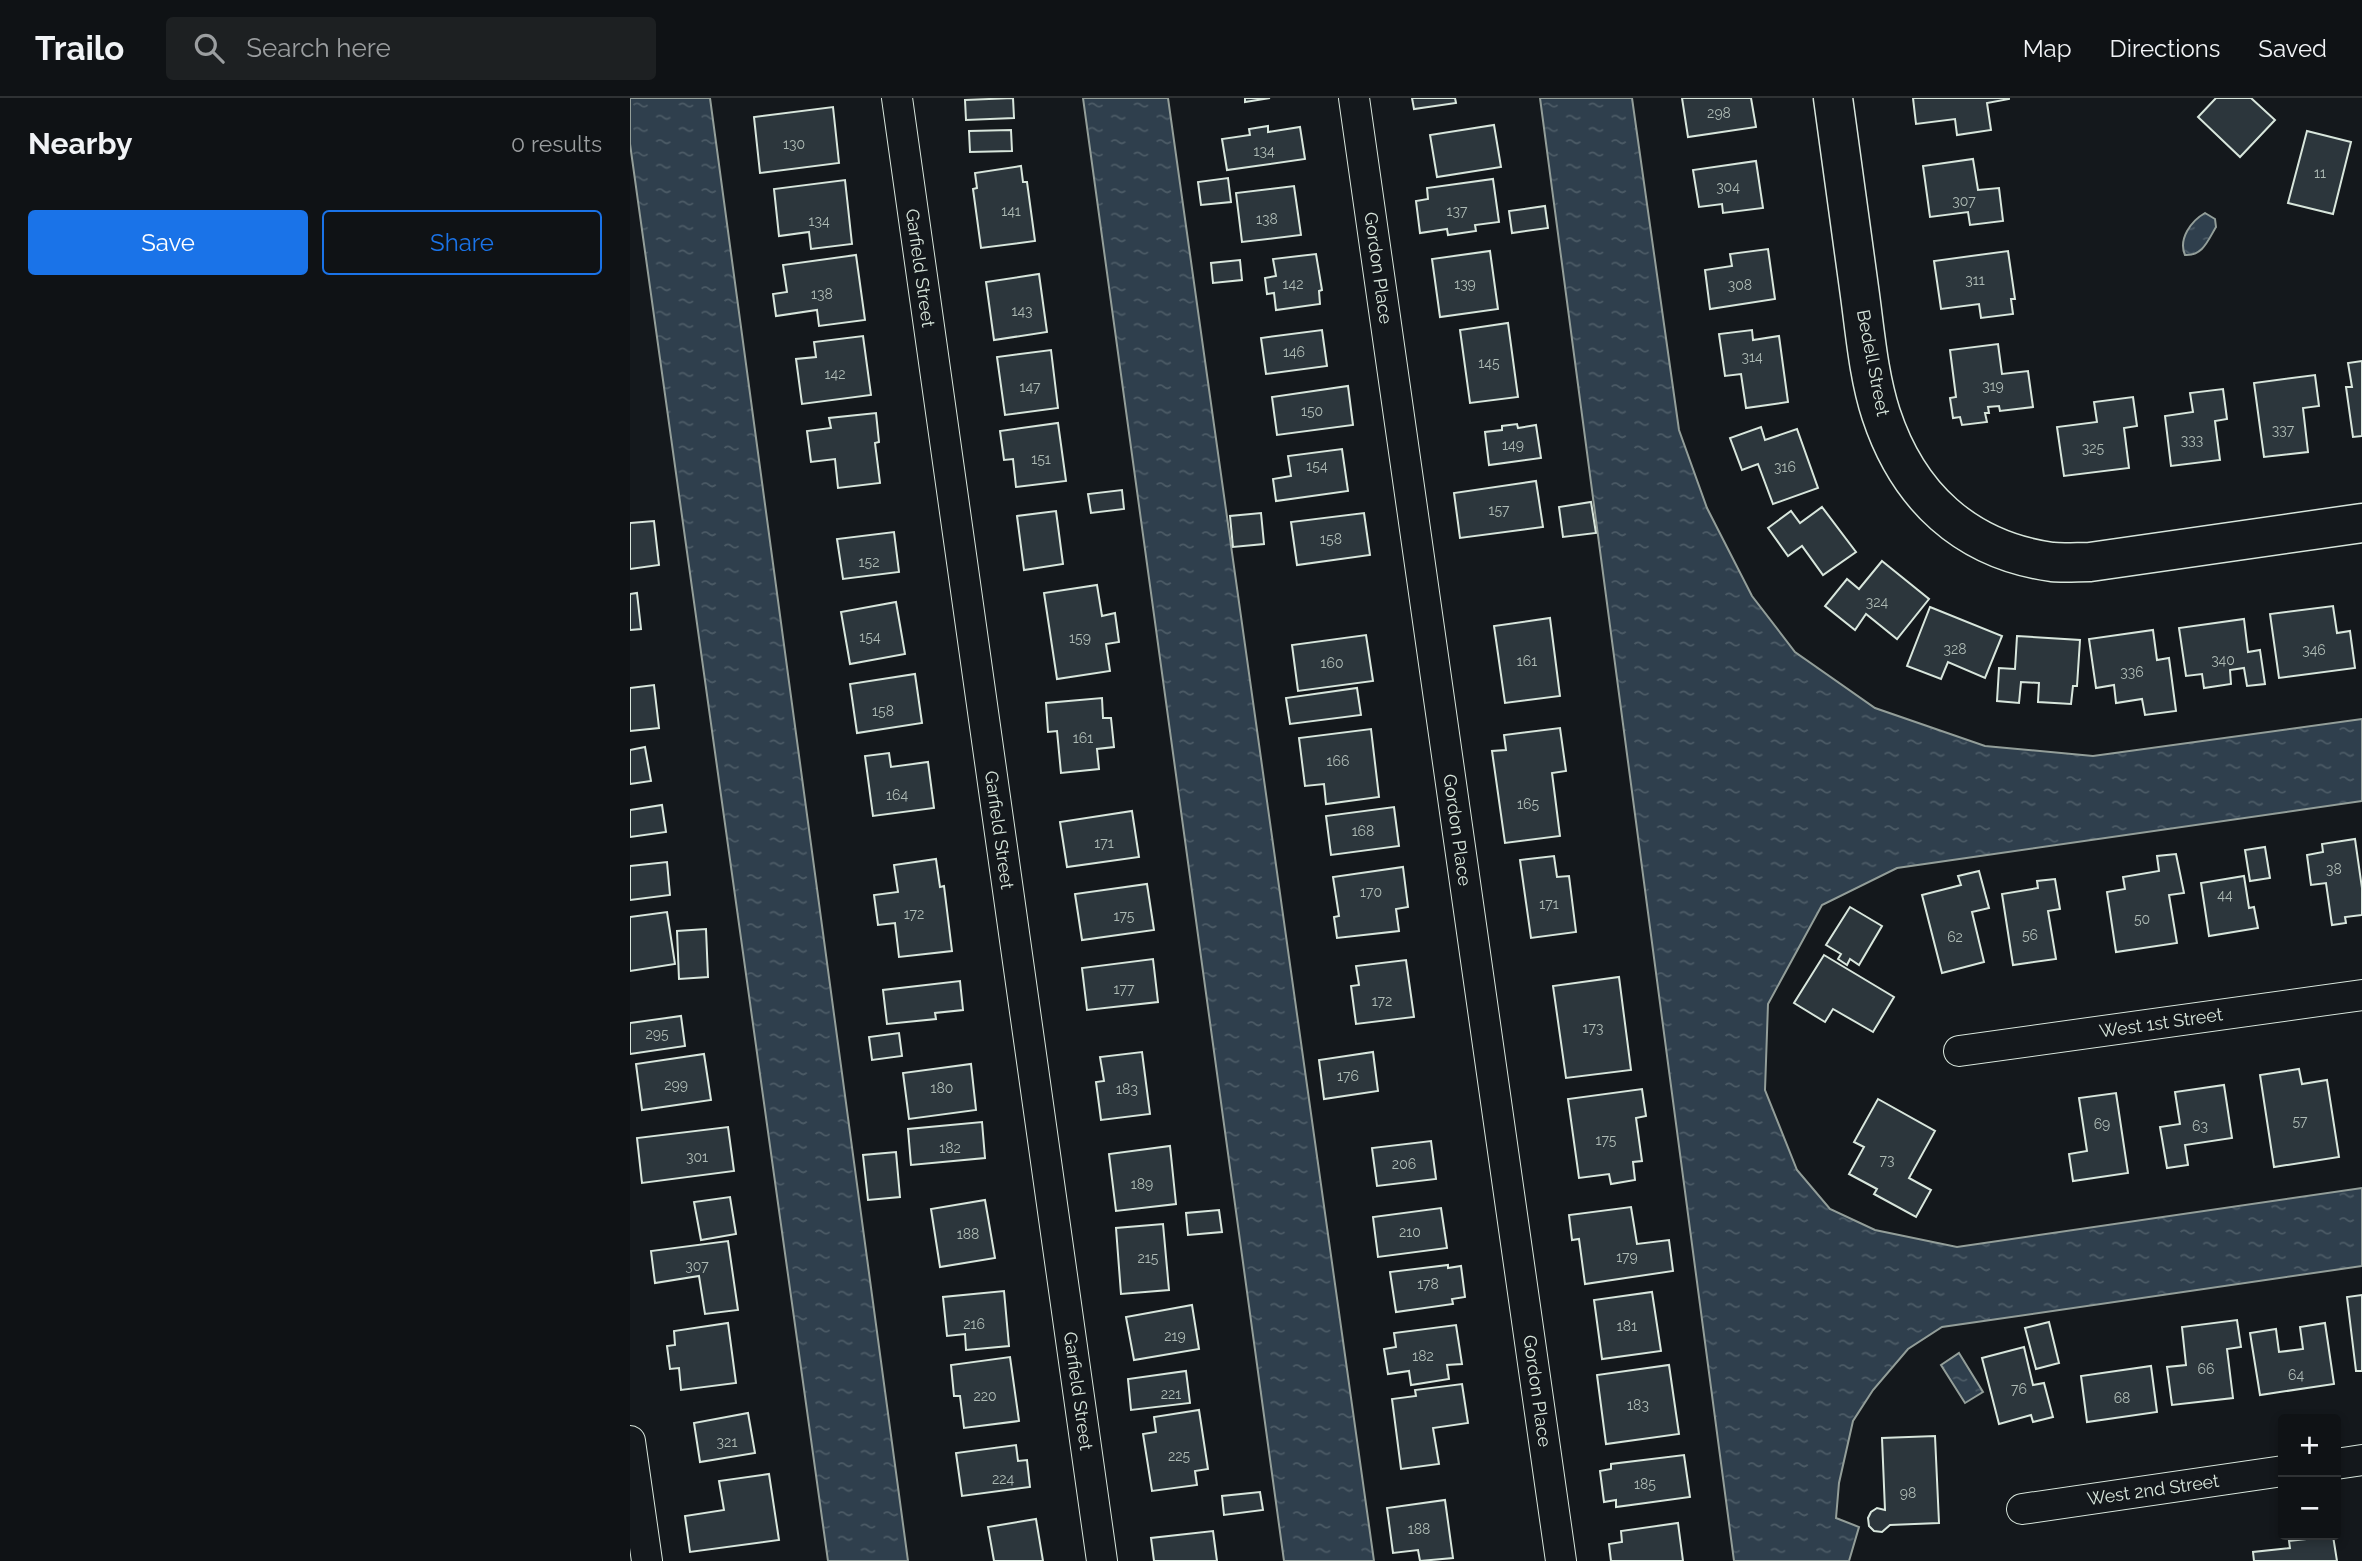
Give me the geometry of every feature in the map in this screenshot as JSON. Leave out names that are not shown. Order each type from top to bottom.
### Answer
[{"type":"street","name":"Garfield Street","points":[[897,98],[1102,1561]]},
{"type":"street","name":"Gordon Place","points":[[1354,98],[1561,1561]]},
{"type":"street","name":"Bedell Street","points":[[1833,98],[1868,352],[1880,412],[1911,480],[1938,510],[1964,531],[2007,551],[2053,562],[2090,562],[2362,523]]},
{"type":"street","name":"West 1st Street","points":[[1959,1051],[2362,995]]},
{"type":"street","points":[[630,1441],[647,1561]]},
{"type":"street","points":[[2341,1463],[2362,1460]]},
{"type":"street","name":"West 2nd Street","points":[[2022,1509],[2278,1472]]},
{"type":"water","points":[[630,98],[710,98],[908,1561],[828,1561],[630,144]]},
{"type":"water","points":[[1083,98],[1168,98],[1374,1561],[1284,1561]]},
{"type":"water","points":[[1540,98],[1632,98],[1679,430],[1707,508],[1752,596],[1795,652],[1875,708],[1985,746],[2093,756],[2362,719],[2362,801],[1897,868],[1822,905],[1768,1004],[1765,1090],[1797,1170],[1830,1209],[1875,1230],[1957,1247],[2362,1188],[2362,1266],[1942,1327],[1908,1349],[1873,1390],[1853,1421],[1839,1483],[1836,1518],[1859,1527],[1849,1561],[1734,1561]]},
{"type":"water","points":[[2205,213],[2215,219],[2216,227],[2201,250],[2185,255],[2183,243],[2187,231]]},
{"type":"water","points":[[1959,1353],[1983,1392],[1965,1403],[1941,1365]]},
{"type":"building","points":[[1013,98],[1014,118],[966,120],[965,100]]},
{"type":"building","points":[[1245,98],[1270,98],[1245,102]]},
{"type":"building","points":[[1412,98],[1455,98],[1456,103],[1414,109]]},
{"type":"building","points":[[1682,98],[1751,98],[1756,127],[1688,137]]},
{"type":"building","points":[[1913,98],[2009,99],[1987,103],[1991,130],[1957,135],[1955,119],[1916,124]]},
{"type":"building","points":[[2216,98],[2251,98],[2275,120],[2240,157],[2198,117]]},
{"type":"building","points":[[833,107],[839,163],[760,173],[754,117]]},
{"type":"building","points":[[1494,125],[1501,167],[1437,177],[1430,135]]},
{"type":"building","points":[[1268,126],[1268,132],[1300,127],[1305,159],[1227,170],[1222,139],[1250,135],[1249,129]]},
{"type":"building","points":[[1011,130],[1012,151],[970,152],[969,131]]},
{"type":"building","points":[[2307,131],[2351,142],[2333,214],[2288,203]]},
{"type":"building","points":[[1973,159],[1978,190],[1999,188],[2003,221],[1970,225],[1968,212],[1930,217],[1923,166]]},
{"type":"building","points":[[1756,161],[1763,208],[1723,213],[1722,204],[1699,207],[1693,170]]},
{"type":"building","points":[[1021,166],[1023,182],[1027,182],[1035,241],[981,248],[973,189],[977,188],[975,173]]},
{"type":"building","points":[[1228,178],[1231,202],[1201,205],[1198,182]]},
{"type":"building","points":[[1493,179],[1499,222],[1475,225],[1476,231],[1448,235],[1447,229],[1420,233],[1416,201],[1428,199],[1427,188]]},
{"type":"building","points":[[845,180],[852,244],[811,249],[809,232],[779,236],[774,189]]},
{"type":"building","points":[[1294,186],[1301,235],[1242,242],[1236,193]]},
{"type":"building","points":[[1545,206],[1548,228],[1512,233],[1509,211]]},
{"type":"building","points":[[1768,249],[1775,299],[1710,309],[1705,270],[1732,266],[1730,254]]},
{"type":"building","points":[[1490,251],[1498,309],[1440,317],[1432,259]]},
{"type":"building","points":[[2008,251],[2015,299],[2011,299],[2013,314],[1981,318],[1979,304],[1941,309],[1934,261]]},
{"type":"building","points":[[1316,254],[1322,290],[1319,291],[1320,304],[1276,310],[1274,293],[1267,294],[1265,278],[1276,276],[1273,259]]},
{"type":"building","points":[[856,255],[865,320],[819,326],[817,310],[776,316],[773,294],[787,292],[783,265]]},
{"type":"building","points":[[1240,260],[1242,280],[1213,283],[1211,263]]},
{"type":"building","points":[[1039,274],[1047,332],[994,340],[986,282]]},
{"type":"building","points":[[1508,323],[1518,397],[1470,403],[1460,330]]},
{"type":"building","points":[[1322,330],[1327,366],[1266,374],[1261,338]]},
{"type":"building","points":[[1752,330],[1753,340],[1779,336],[1788,402],[1746,408],[1741,374],[1725,376],[1719,334]]},
{"type":"building","points":[[863,336],[871,395],[802,404],[796,359],[816,357],[814,342]]},
{"type":"building","points":[[1998,344],[2002,374],[2028,371],[2033,407],[2000,411],[1999,406],[1988,407],[1989,413],[1985,413],[1987,422],[1962,425],[1960,417],[1953,418],[1950,398],[1956,397],[1950,350]]},
{"type":"building","points":[[1051,350],[1058,408],[1005,415],[997,357]]},
{"type":"building","points":[[2362,361],[2362,436],[2353,437],[2346,387],[2352,387],[2348,363]]},
{"type":"building","points":[[2315,375],[2319,406],[2303,408],[2308,452],[2264,457],[2254,383]]},
{"type":"building","points":[[1348,386],[1353,425],[1277,435],[1272,397]]},
{"type":"building","points":[[2223,389],[2227,419],[2215,421],[2220,460],[2171,466],[2165,416],[2193,412],[2190,393]]},
{"type":"building","points":[[2133,397],[2137,426],[2124,428],[2129,468],[2064,476],[2057,427],[2097,422],[2094,402]]},
{"type":"building","points":[[876,413],[879,442],[875,443],[880,483],[838,488],[835,459],[811,462],[807,431],[831,428],[829,418]]},
{"type":"building","points":[[1058,423],[1066,481],[1016,487],[1013,459],[1004,460],[1000,431]]},
{"type":"building","points":[[1517,424],[1518,428],[1536,425],[1541,458],[1489,465],[1485,432],[1502,430],[1502,426]]},
{"type":"building","points":[[1761,427],[1765,440],[1797,429],[1818,488],[1773,504],[1758,464],[1742,470],[1730,438]]},
{"type":"building","points":[[1342,449],[1348,491],[1276,501],[1273,479],[1291,476],[1288,456]]},
{"type":"building","points":[[1536,481],[1543,527],[1460,538],[1454,493]]},
{"type":"building","points":[[1122,490],[1124,509],[1091,513],[1088,494]]},
{"type":"building","points":[[1591,502],[1596,533],[1563,537],[1559,507]]},
{"type":"building","points":[[1822,507],[1856,552],[1823,575],[1802,546],[1788,556],[1768,528],[1791,511],[1800,523]]},
{"type":"building","points":[[1056,511],[1063,564],[1024,570],[1017,516]]},
{"type":"building","points":[[1261,513],[1264,544],[1233,547],[1230,516]]},
{"type":"building","points":[[1364,513],[1370,555],[1297,565],[1291,522]]},
{"type":"building","points":[[654,521],[659,565],[630,569],[630,523]]},
{"type":"building","points":[[894,532],[899,572],[843,579],[837,539]]},
{"type":"building","points":[[1882,561],[1929,599],[1897,639],[1866,614],[1855,630],[1825,606],[1847,579],[1859,589]]},
{"type":"building","points":[[1097,585],[1102,616],[1115,613],[1119,642],[1106,644],[1110,671],[1057,679],[1044,593]]},
{"type":"building","points":[[637,593],[641,629],[630,630],[630,594]]},
{"type":"building","points":[[896,602],[905,654],[850,664],[841,612]]},
{"type":"building","points":[[2333,606],[2337,633],[2350,631],[2355,668],[2279,678],[2270,614]]},
{"type":"building","points":[[1930,607],[2002,636],[1985,678],[1948,662],[1941,679],[1907,666]]},
{"type":"building","points":[[1550,618],[1560,696],[1505,703],[1494,626]]},
{"type":"building","points":[[2244,619],[2248,652],[2260,650],[2265,684],[2247,686],[2244,668],[2230,670],[2231,684],[2204,688],[2202,674],[2186,676],[2179,628]]},
{"type":"building","points":[[2153,630],[2157,660],[2169,658],[2176,711],[2145,715],[2142,699],[2116,703],[2114,685],[2096,688],[2089,639]]},
{"type":"building","points":[[1366,635],[1373,681],[1298,691],[1292,645]]},
{"type":"building","points":[[2017,636],[2080,640],[2077,686],[2073,686],[2071,704],[2038,702],[2039,683],[2021,682],[2019,703],[1997,701],[1999,668],[2015,669]]},
{"type":"building","points":[[915,674],[922,723],[857,733],[850,684]]},
{"type":"building","points":[[654,685],[659,728],[630,731],[630,688]]},
{"type":"building","points":[[1357,688],[1361,715],[1290,724],[1286,698]]},
{"type":"building","points":[[1102,698],[1103,718],[1111,718],[1114,747],[1097,749],[1099,769],[1061,773],[1057,731],[1048,732],[1046,703]]},
{"type":"building","points":[[1560,728],[1566,771],[1552,773],[1560,836],[1505,843],[1492,751],[1506,750],[1504,735]]},
{"type":"building","points":[[1371,729],[1379,797],[1326,804],[1324,784],[1305,786],[1299,738]]},
{"type":"building","points":[[645,747],[651,781],[630,784],[630,750]]},
{"type":"building","points":[[889,753],[891,767],[928,762],[934,808],[873,816],[865,756]]},
{"type":"building","points":[[662,805],[666,832],[630,837],[630,810]]},
{"type":"building","points":[[1394,807],[1399,846],[1331,855],[1326,816]]},
{"type":"building","points":[[1132,811],[1139,857],[1067,867],[1060,822]]},
{"type":"building","points":[[2355,839],[2362,888],[2362,915],[2345,917],[2346,923],[2332,925],[2326,883],[2311,885],[2307,855],[2323,852],[2322,844]]},
{"type":"building","points":[[2265,847],[2270,878],[2250,881],[2245,850]]},
{"type":"building","points":[[2176,854],[2184,893],[2169,895],[2177,943],[2116,952],[2107,892],[2125,889],[2123,877],[2159,871],[2157,856]]},
{"type":"building","points":[[1554,856],[1557,877],[1569,876],[1576,932],[1531,938],[1520,860]]},
{"type":"building","points":[[936,859],[940,887],[944,886],[952,951],[899,957],[895,923],[878,925],[874,895],[898,892],[894,865]]},
{"type":"building","points":[[667,862],[670,895],[630,900],[630,866]]},
{"type":"building","points":[[1403,867],[1408,907],[1396,909],[1399,931],[1337,938],[1334,917],[1339,916],[1333,877]]},
{"type":"building","points":[[1979,871],[1989,908],[1972,912],[1984,962],[1942,973],[1922,895],[1961,885],[1958,876]]},
{"type":"building","points":[[2244,876],[2249,908],[2254,907],[2258,928],[2209,936],[2201,883]]},
{"type":"building","points":[[2055,879],[2060,909],[2048,911],[2056,959],[2013,965],[2002,894],[2038,888],[2037,881]]},
{"type":"building","points":[[1147,884],[1154,930],[1082,940],[1075,894]]},
{"type":"building","points":[[1850,907],[1882,926],[1859,965],[1850,959],[1847,965],[1838,959],[1841,954],[1826,945]]},
{"type":"building","points":[[667,912],[675,964],[630,971],[630,917]]},
{"type":"building","points":[[706,929],[708,977],[679,979],[677,931]]},
{"type":"building","points":[[1824,955],[1894,997],[1873,1032],[1833,1009],[1825,1022],[1794,1003]]},
{"type":"building","points":[[1153,959],[1158,1002],[1087,1010],[1082,968]]},
{"type":"building","points":[[1406,960],[1414,1017],[1356,1024],[1351,986],[1359,985],[1356,966]]},
{"type":"building","points":[[1619,977],[1631,1070],[1566,1078],[1553,986]]},
{"type":"building","points":[[960,981],[963,1010],[935,1013],[936,1019],[887,1024],[883,990]]},
{"type":"building","points":[[681,1016],[685,1046],[630,1054],[630,1023]]},
{"type":"building","points":[[899,1033],[902,1056],[872,1060],[869,1037]]},
{"type":"building","points":[[1142,1052],[1150,1114],[1101,1120],[1096,1082],[1104,1081],[1100,1057]]},
{"type":"building","points":[[1373,1052],[1378,1091],[1324,1099],[1319,1060]]},
{"type":"building","points":[[704,1054],[711,1100],[642,1110],[636,1064]]},
{"type":"building","points":[[971,1064],[976,1110],[909,1119],[903,1073]]},
{"type":"building","points":[[2299,1069],[2302,1084],[2327,1080],[2339,1157],[2274,1167],[2260,1075]]},
{"type":"building","points":[[2224,1085],[2232,1138],[2185,1145],[2188,1165],[2167,1168],[2160,1127],[2180,1124],[2175,1092]]},
{"type":"building","points":[[1642,1089],[1646,1116],[1636,1118],[1642,1161],[1633,1162],[1635,1180],[1611,1184],[1609,1174],[1579,1178],[1568,1099]]},
{"type":"building","points":[[2116,1093],[2128,1173],[2073,1181],[2069,1154],[2087,1151],[2079,1098]]},
{"type":"building","points":[[1878,1099],[1935,1131],[1909,1178],[1931,1190],[1916,1217],[1874,1194],[1877,1189],[1849,1174],[1864,1147],[1854,1142]]},
{"type":"building","points":[[982,1122],[985,1158],[911,1165],[908,1129]]},
{"type":"building","points":[[728,1127],[734,1171],[642,1183],[637,1138]]},
{"type":"building","points":[[1431,1141],[1436,1179],[1377,1186],[1372,1148]]},
{"type":"building","points":[[1170,1146],[1176,1204],[1116,1211],[1109,1154]]},
{"type":"building","points":[[896,1152],[900,1197],[868,1200],[863,1155]]},
{"type":"building","points":[[730,1197],[736,1234],[701,1240],[694,1202]]},
{"type":"building","points":[[985,1200],[995,1258],[940,1267],[931,1209]]},
{"type":"building","points":[[1631,1207],[1637,1244],[1669,1240],[1673,1271],[1585,1284],[1579,1239],[1572,1240],[1569,1215]]},
{"type":"building","points":[[1441,1208],[1447,1248],[1378,1257],[1373,1217]]},
{"type":"building","points":[[1219,1210],[1222,1232],[1188,1235],[1186,1213]]},
{"type":"building","points":[[1163,1224],[1169,1290],[1121,1294],[1116,1228]]},
{"type":"building","points":[[728,1241],[738,1310],[705,1314],[699,1276],[655,1283],[651,1251]]},
{"type":"building","points":[[1448,1265],[1448,1268],[1461,1266],[1465,1297],[1452,1299],[1453,1304],[1396,1312],[1390,1272]]},
{"type":"building","points":[[1004,1291],[1009,1346],[966,1350],[965,1334],[947,1336],[943,1297]]},
{"type":"building","points":[[1652,1292],[1661,1351],[1602,1359],[1594,1300]]},
{"type":"building","points":[[2362,1295],[2362,1371],[2356,1371],[2347,1297]]},
{"type":"building","points":[[1192,1305],[1199,1349],[1134,1360],[1126,1317]]},
{"type":"building","points":[[2237,1320],[2241,1347],[2227,1349],[2233,1398],[2172,1405],[2167,1367],[2186,1365],[2182,1327]]},
{"type":"building","points":[[2049,1322],[2059,1363],[2036,1369],[2025,1328]]},
{"type":"building","points":[[728,1323],[736,1383],[681,1390],[679,1368],[670,1369],[667,1346],[675,1345],[674,1331]]},
{"type":"building","points":[[2325,1323],[2334,1384],[2260,1395],[2250,1333],[2276,1329],[2279,1352],[2303,1349],[2300,1327]]},
{"type":"building","points":[[1456,1325],[1462,1364],[1447,1365],[1449,1379],[1411,1385],[1409,1371],[1388,1374],[1384,1349],[1396,1347],[1394,1333]]},
{"type":"building","points":[[2024,1347],[2033,1385],[2044,1383],[2053,1417],[2033,1422],[2031,1415],[1999,1424],[1982,1358]]},
{"type":"building","points":[[1010,1357],[1019,1421],[964,1428],[960,1396],[954,1396],[951,1365]]},
{"type":"building","points":[[1669,1365],[1679,1434],[1606,1444],[1597,1375]]},
{"type":"building","points":[[2151,1366],[2157,1412],[2087,1422],[2081,1376]]},
{"type":"building","points":[[1186,1371],[1190,1403],[1131,1410],[1128,1379]]},
{"type":"building","points":[[1462,1384],[1468,1423],[1433,1428],[1439,1464],[1401,1469],[1392,1399],[1416,1396],[1415,1390]]},
{"type":"building","points":[[1199,1410],[1208,1469],[1195,1471],[1197,1485],[1152,1491],[1143,1434],[1156,1432],[1154,1417]]},
{"type":"building","points":[[748,1413],[755,1453],[700,1462],[694,1423]]},
{"type":"building","points":[[1935,1436],[1939,1523],[1890,1525],[1882,1532],[1874,1531],[1869,1526],[1868,1518],[1871,1512],[1877,1508],[1885,1510],[1882,1438]]},
{"type":"building","points":[[1016,1445],[1018,1461],[1027,1460],[1030,1487],[962,1496],[956,1453]]},
{"type":"building","points":[[1684,1455],[1690,1497],[1616,1507],[1616,1500],[1604,1502],[1600,1471],[1611,1469],[1611,1464]]},
{"type":"building","points":[[769,1474],[779,1540],[690,1552],[685,1516],[724,1510],[719,1481]]},
{"type":"building","points":[[1260,1492],[1263,1510],[1224,1515],[1222,1496]]},
{"type":"building","points":[[1445,1500],[1453,1558],[1420,1561],[1418,1550],[1393,1553],[1387,1508]]},
{"type":"building","points":[[1036,1519],[1043,1561],[994,1561],[988,1527]]},
{"type":"building","points":[[1678,1523],[1683,1561],[1611,1561],[1609,1544],[1622,1542],[1621,1531]]},
{"type":"building","points":[[1213,1531],[1217,1561],[1154,1561],[1151,1538]]},
{"type":"building","points":[[2334,1540],[2337,1561],[2254,1561],[2253,1552],[2290,1548],[2289,1541]]}]
